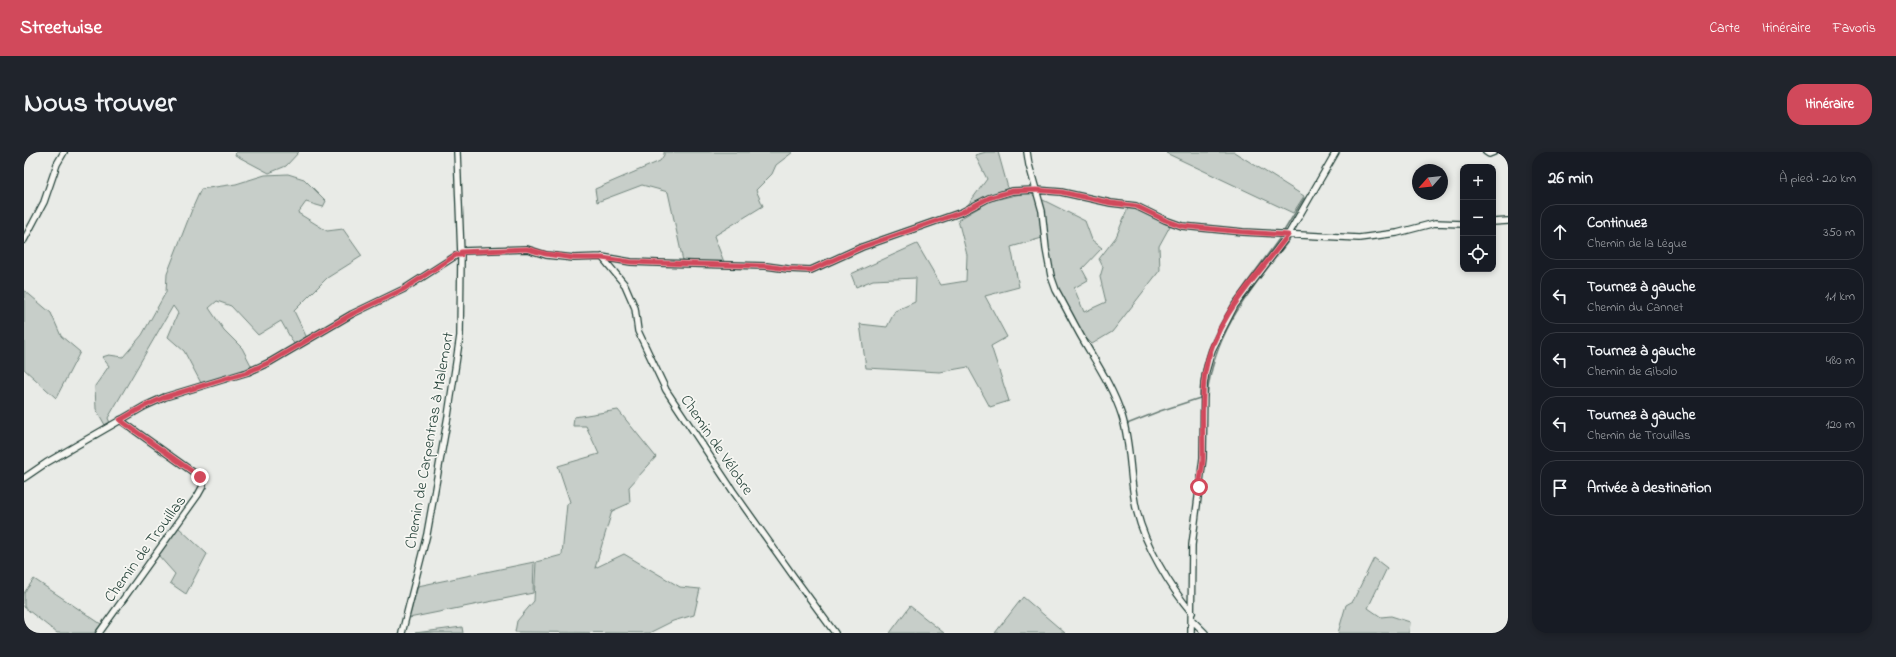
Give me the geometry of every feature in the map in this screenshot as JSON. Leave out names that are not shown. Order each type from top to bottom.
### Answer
[{"type":"street","points":[[24,240],[44,202],[57,164],[64,152]]},
{"type":"street","name":"Chemin de Carpentras à Malemort","points":[[402,633],[427,534],[454,383],[460,326],[461,253],[457,152]]},
{"type":"street","points":[[1027,152],[1028,165],[1042,211],[1046,249],[1051,276],[1056,290],[1109,384],[1122,418],[1130,451],[1137,513],[1143,532],[1162,568],[1192,616],[1205,633]]},
{"type":"street","points":[[1192,633],[1192,545],[1203,458],[1206,370],[1212,350],[1235,305],[1288,235],[1336,152]]},
{"type":"street","points":[[1486,152],[1489,154],[1494,152]]},
{"type":"street","points":[[24,478],[46,463],[145,406],[165,397],[248,372],[263,365],[352,314],[404,289],[461,253],[527,249],[546,254],[574,258],[602,258],[631,262],[738,264],[811,270],[862,247],[962,212],[989,198],[1012,191],[1036,190],[1061,192],[1111,203],[1136,206],[1165,220],[1182,226],[1243,232],[1359,238],[1397,233],[1435,223],[1460,224]]},
{"type":"street","points":[[1496,222],[1508,221]]},
{"type":"street","name":"Chemin de Vélobre","points":[[602,258],[625,285],[635,308],[638,332],[666,390],[733,491],[836,633]]},
{"type":"street","name":"Chemin de Trouillas","points":[[99,633],[203,486],[200,477],[120,420]]},
{"type":"shaded area","points":[[236,152],[299,152],[286,166],[269,173],[235,155]]},
{"type":"shaded area","points":[[664,152],[793,152],[776,165],[772,174],[756,190],[763,206],[714,236],[724,262],[683,261],[668,192],[642,185],[597,202],[595,189],[660,161],[664,155]]},
{"type":"shaded area","points":[[986,152],[998,152],[1008,188],[967,206],[987,179],[975,155]]},
{"type":"shaded area","points":[[1234,152],[1304,196],[1293,213],[1166,153]]},
{"type":"shaded area","points":[[288,174],[304,179],[326,201],[323,207],[306,202],[298,213],[327,231],[343,229],[362,256],[327,278],[294,311],[307,338],[294,344],[281,321],[258,335],[231,306],[217,301],[209,308],[224,330],[242,348],[252,367],[247,370],[201,383],[184,351],[168,337],[178,313],[173,306],[108,418],[110,423],[105,425],[96,409],[95,386],[109,366],[102,357],[109,355],[123,357],[142,335],[166,292],[167,274],[201,189],[236,184],[265,175]]},
{"type":"shaded area","points":[[1029,192],[1037,198],[1043,225],[1042,238],[1011,247],[1019,287],[985,296],[1007,337],[991,346],[1009,401],[990,407],[968,367],[940,372],[866,368],[860,324],[887,327],[895,311],[915,302],[916,278],[873,280],[856,287],[851,274],[917,244],[941,285],[966,281],[967,255],[958,220],[990,201]]},
{"type":"shaded area","points":[[1041,199],[1085,221],[1092,240],[1102,248],[1082,269],[1088,280],[1074,288],[1084,312],[1106,302],[1100,277],[1103,267],[1099,259],[1116,237],[1128,208],[1135,208],[1170,226],[1159,246],[1160,270],[1112,332],[1092,344],[1084,336],[1058,290],[1049,258]]},
{"type":"shaded area","points":[[24,290],[51,313],[61,336],[80,352],[56,398],[24,369]]},
{"type":"shaded area","points":[[618,410],[656,457],[629,487],[630,503],[612,511],[595,568],[624,554],[680,587],[700,589],[694,615],[673,621],[649,633],[515,632],[517,621],[534,601],[536,562],[562,555],[567,504],[570,502],[558,466],[599,454],[586,426],[573,426],[574,417]]},
{"type":"shaded area","points":[[178,527],[207,554],[186,594],[170,583],[175,574],[158,555]]},
{"type":"shaded area","points":[[1374,558],[1387,568],[1368,608],[1381,617],[1391,616],[1410,622],[1409,633],[1338,633],[1346,605],[1353,601]]},
{"type":"shaded area","points":[[534,562],[533,593],[409,618],[418,586]]},
{"type":"shaded area","points":[[34,579],[101,624],[94,633],[57,633],[24,607],[24,593]]},
{"type":"shaded area","points":[[1023,597],[1065,633],[995,633]]},
{"type":"shaded area","points":[[910,606],[944,633],[890,633]]},
{"type":"shaded area","points":[[462,627],[463,633],[415,633]]},
{"type":"waterway","points":[[1284,231],[1304,198]]},
{"type":"waterway","points":[[1127,424],[1200,398],[1202,375],[1208,353],[1216,333],[1239,294],[1279,239]]},
{"type":"waterway","points":[[1207,397],[1217,352],[1226,331],[1236,312],[1249,293],[1290,239]]},
{"type":"route","points":[[200,477],[120,420],[165,397],[248,372],[270,362],[352,314],[420,280],[456,255],[461,255],[461,252],[527,249],[546,254],[574,258],[602,258],[631,262],[766,266],[811,270],[862,247],[962,212],[989,198],[1012,191],[1036,190],[1061,192],[1111,203],[1136,206],[1165,220],[1182,226],[1288,235],[1248,285],[1223,325],[1212,350],[1206,370],[1204,384],[1202,443],[1203,458],[1199,487]]}]
